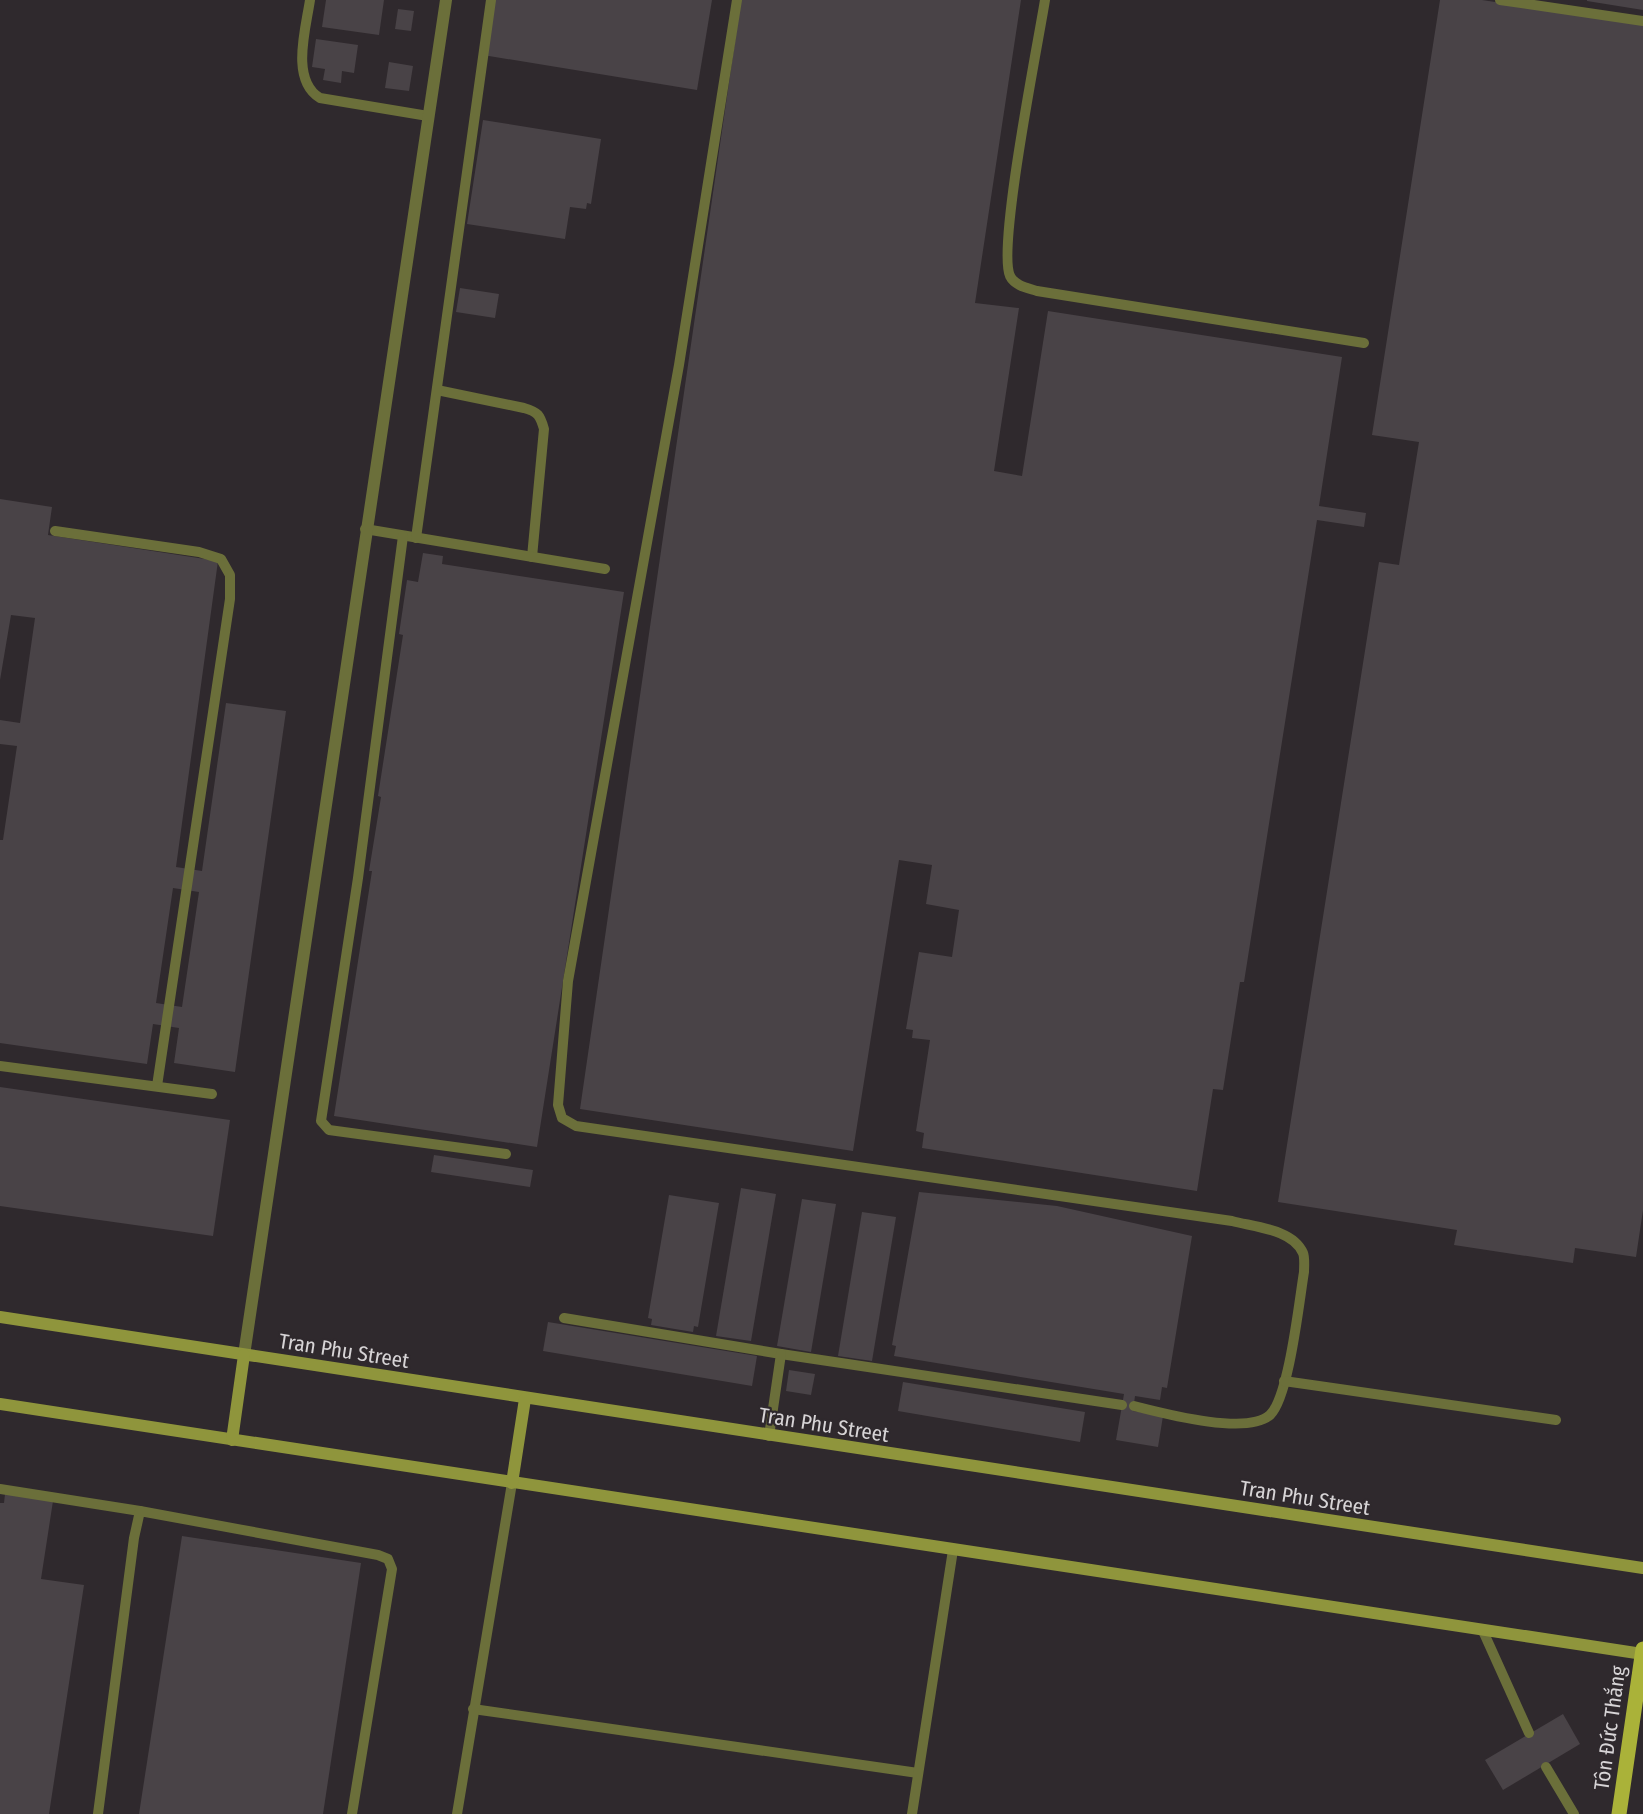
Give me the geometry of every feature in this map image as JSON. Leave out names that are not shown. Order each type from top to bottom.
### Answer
[{"type":"main road","name":"Tran Phu Street","points":[[0,1317],[1643,1568]]},
{"type":"main road","points":[[232,1440],[244,1354]]},
{"type":"main road","points":[[512,1484],[525,1399]]},
{"type":"main road","points":[[0,1404],[1483,1631],[1643,1652]]},
{"type":"main road","name":"Tôn Đức Thắng","points":[[1619,1814],[1643,1652]]},
{"type":"street","points":[[244,1354],[365,529],[446,0]]},
{"type":"lane","points":[[310,0],[303,48],[304,78],[310,92],[320,98],[428,116]]},
{"type":"lane","points":[[416,538],[491,0]]},
{"type":"lane","points":[[737,0],[679,365],[568,981],[558,1105],[562,1118],[576,1126],[1232,1221],[1282,1233],[1303,1254],[1304,1272],[1282,1394],[1270,1415],[1258,1422],[1202,1421],[1134,1406]]},
{"type":"lane","points":[[1045,0],[1008,231],[1010,276],[1017,284],[1037,291],[1364,343]]},
{"type":"lane","points":[[1500,0],[1643,21]]},
{"type":"lane","points":[[437,390],[524,408],[536,411],[541,416],[544,429],[532,557]]},
{"type":"lane","points":[[365,529],[605,568]]},
{"type":"lane","points":[[55,531],[199,552],[221,559],[230,575],[230,598],[157,1086]]},
{"type":"lane","points":[[403,536],[358,878],[321,1121],[329,1130],[506,1154]]},
{"type":"lane","points":[[0,1066],[212,1094]]},
{"type":"lane","points":[[564,1318],[781,1354],[1122,1405]]},
{"type":"lane","points":[[769,1436],[781,1354]]},
{"type":"lane","points":[[1284,1382],[1556,1420]]},
{"type":"lane","points":[[457,1814],[472,1709],[512,1484]]},
{"type":"lane","points":[[0,1489],[140,1511],[378,1555],[388,1559],[392,1569],[352,1814]]},
{"type":"lane","points":[[98,1814],[134,1538],[140,1511]]},
{"type":"lane","points":[[912,1814],[953,1550]]},
{"type":"lane","points":[[1483,1631],[1529,1733]]},
{"type":"lane","points":[[472,1709],[918,1773]]},
{"type":"lane","points":[[1546,1767],[1574,1814]]},
{"type":"building","points":[[326,0],[384,0],[379,35],[322,27]]},
{"type":"building","points":[[493,0],[712,0],[697,90],[483,55]]},
{"type":"building","points":[[741,0],[1021,0],[975,303],[1019,308],[994,471],[1022,476],[1048,311],[1342,357],[1319,506],[1366,513],[1364,527],[1317,520],[1244,982],[1240,982],[1223,1090],[1213,1089],[1197,1191],[922,1148],[924,1133],[916,1131],[930,1040],[912,1038],[913,1030],[906,1029],[919,952],[952,957],[959,910],[926,904],[932,865],[899,860],[853,1151],[580,1109]]},
{"type":"building","points":[[1440,0],[1482,0],[1643,25],[1643,1210],[1636,1257],[1575,1248],[1573,1263],[1454,1245],[1457,1230],[1278,1202],[1379,562],[1399,565],[1419,442],[1372,435]]},
{"type":"building","points":[[1643,0],[1643,10],[1587,1]]},
{"type":"building","points":[[398,9],[414,11],[411,31],[395,29]]},
{"type":"building","points":[[316,39],[358,45],[354,73],[342,71],[341,83],[323,80],[325,69],[312,67]]},
{"type":"building","points":[[389,62],[413,66],[409,91],[385,88]]},
{"type":"building","points":[[483,120],[601,139],[591,204],[587,203],[586,209],[570,207],[565,239],[467,224]]},
{"type":"building","points":[[460,288],[499,294],[495,318],[456,312]]},
{"type":"building","points":[[0,499],[52,507],[48,535],[218,561],[176,867],[202,871],[226,703],[286,711],[235,1072],[174,1063],[179,1028],[153,1024],[147,1064],[0,1043],[0,840],[3,840],[17,746],[0,744],[0,720],[20,723],[35,618],[11,615],[0,680]],"holes":[[[173,888],[199,892],[182,1007],[156,1003]]]},
{"type":"building","points":[[423,553],[443,556],[442,564],[624,592],[537,1147],[334,1116],[372,871],[369,871],[403,635],[399,634],[407,580],[418,582]]},
{"type":"building","points":[[0,1087],[230,1120],[213,1236],[0,1206]]},
{"type":"building","points":[[434,1155],[533,1170],[530,1187],[431,1172]]},
{"type":"building","points":[[741,1188],[776,1194],[751,1341],[716,1336]]},
{"type":"building","points":[[919,1192],[1057,1206],[1192,1236],[1167,1388],[1162,1387],[1160,1400],[1135,1396],[1133,1411],[1163,1416],[1158,1447],[1116,1440],[1124,1394],[894,1356],[896,1346],[892,1345]]},
{"type":"building","points":[[669,1195],[719,1203],[698,1327],[694,1326],[693,1332],[651,1325],[652,1319],[648,1318]]},
{"type":"building","points":[[802,1199],[836,1204],[811,1352],[777,1346]]},
{"type":"building","points":[[862,1212],[896,1217],[872,1361],[838,1356]]},
{"type":"building","points":[[548,1322],[757,1356],[752,1386],[543,1351]]},
{"type":"building","points":[[789,1370],[815,1374],[811,1395],[786,1391]]},
{"type":"building","points":[[903,1382],[1085,1412],[1080,1442],[898,1411]]},
{"type":"building","points":[[5,1494],[53,1501],[41,1579],[84,1585],[49,1814],[0,1814],[0,1503],[4,1503]]},
{"type":"building","points":[[182,1536],[361,1563],[323,1814],[139,1814]]},
{"type":"building","points":[[1563,1714],[1580,1744],[1503,1790],[1485,1760]]}]
